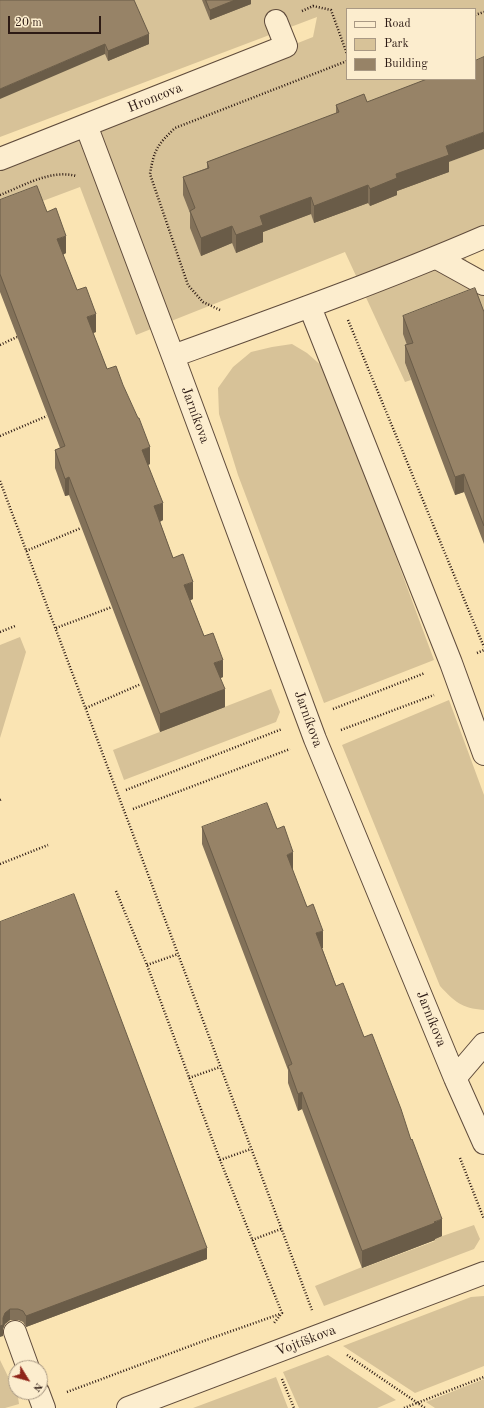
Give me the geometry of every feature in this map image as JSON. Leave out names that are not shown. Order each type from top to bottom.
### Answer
[{"type":"street","name":"Hroncova","points":[[0,159],[286,46],[276,21]]},
{"type":"street","name":"Jarníkova","points":[[86,126],[315,739],[455,1078],[484,1143]]},
{"type":"street","points":[[173,356],[310,307],[437,258],[484,238]]},
{"type":"street","points":[[437,258],[484,284]]},
{"type":"street","points":[[310,307],[451,663],[484,754]]},
{"type":"street","points":[[455,1078],[484,1044]]},
{"type":"street","name":"Vojtíškova","points":[[128,1408],[484,1273]]},
{"type":"street","points":[[15,1332],[25,1360]]},
{"type":"path","points":[[276,21],[313,6],[331,10],[346,51]]},
{"type":"path","points":[[224,312],[203,302],[188,285],[150,174],[153,156],[161,141],[175,128],[346,61]]},
{"type":"path","points":[[0,194],[52,175],[68,174],[79,177]]},
{"type":"path","points":[[338,296],[484,647]]},
{"type":"path","points":[[0,345],[17,337]]},
{"type":"path","points":[[0,436],[47,416]]},
{"type":"path","points":[[0,481],[314,1316]]},
{"type":"path","points":[[26,551],[81,528]]},
{"type":"path","points":[[56,628],[112,607]]},
{"type":"path","points":[[0,632],[15,626]]},
{"type":"path","points":[[86,708],[141,684]]},
{"type":"path","points":[[0,864],[48,845]]},
{"type":"path","points":[[116,891],[147,966],[220,1160],[282,1313]]},
{"type":"path","points":[[147,966],[178,954]]},
{"type":"path","points":[[189,1078],[220,1067]]},
{"type":"path","points":[[220,1160],[251,1149]]},
{"type":"path","points":[[252,1240],[281,1229]]},
{"type":"path","points":[[269,1328],[282,1313]]},
{"type":"path","points":[[41,1401],[209,1338],[282,1313]]},
{"type":"path","points":[[352,1358],[426,1408]]},
{"type":"path","points":[[404,1408],[484,1378]]},
{"type":"green space","points":[[115,0],[484,0],[484,75],[476,78],[476,8],[346,8],[346,80],[471,80],[195,226],[201,255],[232,243],[236,252],[260,233],[311,214],[315,223],[341,213],[393,183],[422,182],[449,172],[446,163],[484,149],[484,226],[457,236],[476,285],[484,290],[484,330],[405,363],[411,380],[405,382],[345,252],[136,335],[80,187],[0,217],[0,161],[313,37],[317,17],[0,137],[0,51]]},
{"type":"green space","points":[[292,344],[307,353],[323,367],[332,384],[434,660],[324,703],[238,475],[219,414],[218,388],[233,367],[251,352]]},
{"type":"green space","points":[[20,637],[26,652],[0,738],[0,645]]},
{"type":"green space","points":[[271,689],[280,712],[276,722],[124,780],[113,750]]},
{"type":"green space","points":[[449,700],[484,795],[484,1010],[464,1006],[454,1000],[440,986],[342,745]]},
{"type":"green space","points":[[474,1225],[480,1239],[474,1249],[324,1306],[315,1286],[362,1267],[363,1268],[435,1241],[434,1239]]},
{"type":"green space","points":[[484,1296],[484,1366],[415,1393],[343,1346],[471,1297]]},
{"type":"green space","points":[[328,1355],[396,1400],[377,1408],[299,1408],[283,1372]]},
{"type":"green space","points":[[0,1360],[8,1376],[8,1400],[18,1400],[19,1404],[0,1408]]},
{"type":"green space","points":[[276,1377],[288,1408],[193,1408]]},
{"type":"green space","points":[[484,1379],[484,1408],[435,1408],[426,1402]]},
{"type":"building","points":[[0,0],[134,0],[149,34],[108,51],[105,44],[0,89]]},
{"type":"building","points":[[206,0],[235,0],[210,10]]},
{"type":"building","points":[[484,57],[484,132],[446,146],[449,155],[396,174],[397,178],[370,189],[368,185],[314,206],[311,197],[260,216],[263,225],[236,235],[232,226],[201,238],[190,211],[195,208],[183,177],[209,168],[207,162],[339,112],[336,105],[364,94],[367,102],[424,80],[476,80],[476,61]]},
{"type":"building","points":[[37,186],[47,212],[56,208],[66,236],[57,239],[77,290],[86,287],[96,314],[87,317],[107,369],[116,366],[123,385],[139,418],[150,447],[142,450],[163,503],[154,506],[173,558],[183,554],[193,582],[184,585],[204,636],[213,633],[223,660],[214,663],[225,689],[160,714],[69,477],[65,479],[55,450],[65,446],[0,274],[0,200]]},
{"type":"building","points":[[475,288],[484,312],[484,526],[464,474],[455,477],[405,345],[413,343],[403,316]]},
{"type":"building","points":[[267,803],[277,829],[284,826],[293,852],[287,855],[307,907],[313,904],[323,931],[316,933],[336,986],[343,983],[364,1037],[372,1034],[442,1219],[362,1251],[302,1092],[298,1094],[288,1066],[292,1064],[202,827]]},
{"type":"building","points":[[74,894],[207,1248],[26,1316],[23,1311],[18,1309],[10,1309],[5,1313],[3,1325],[0,1326],[0,922]]}]
